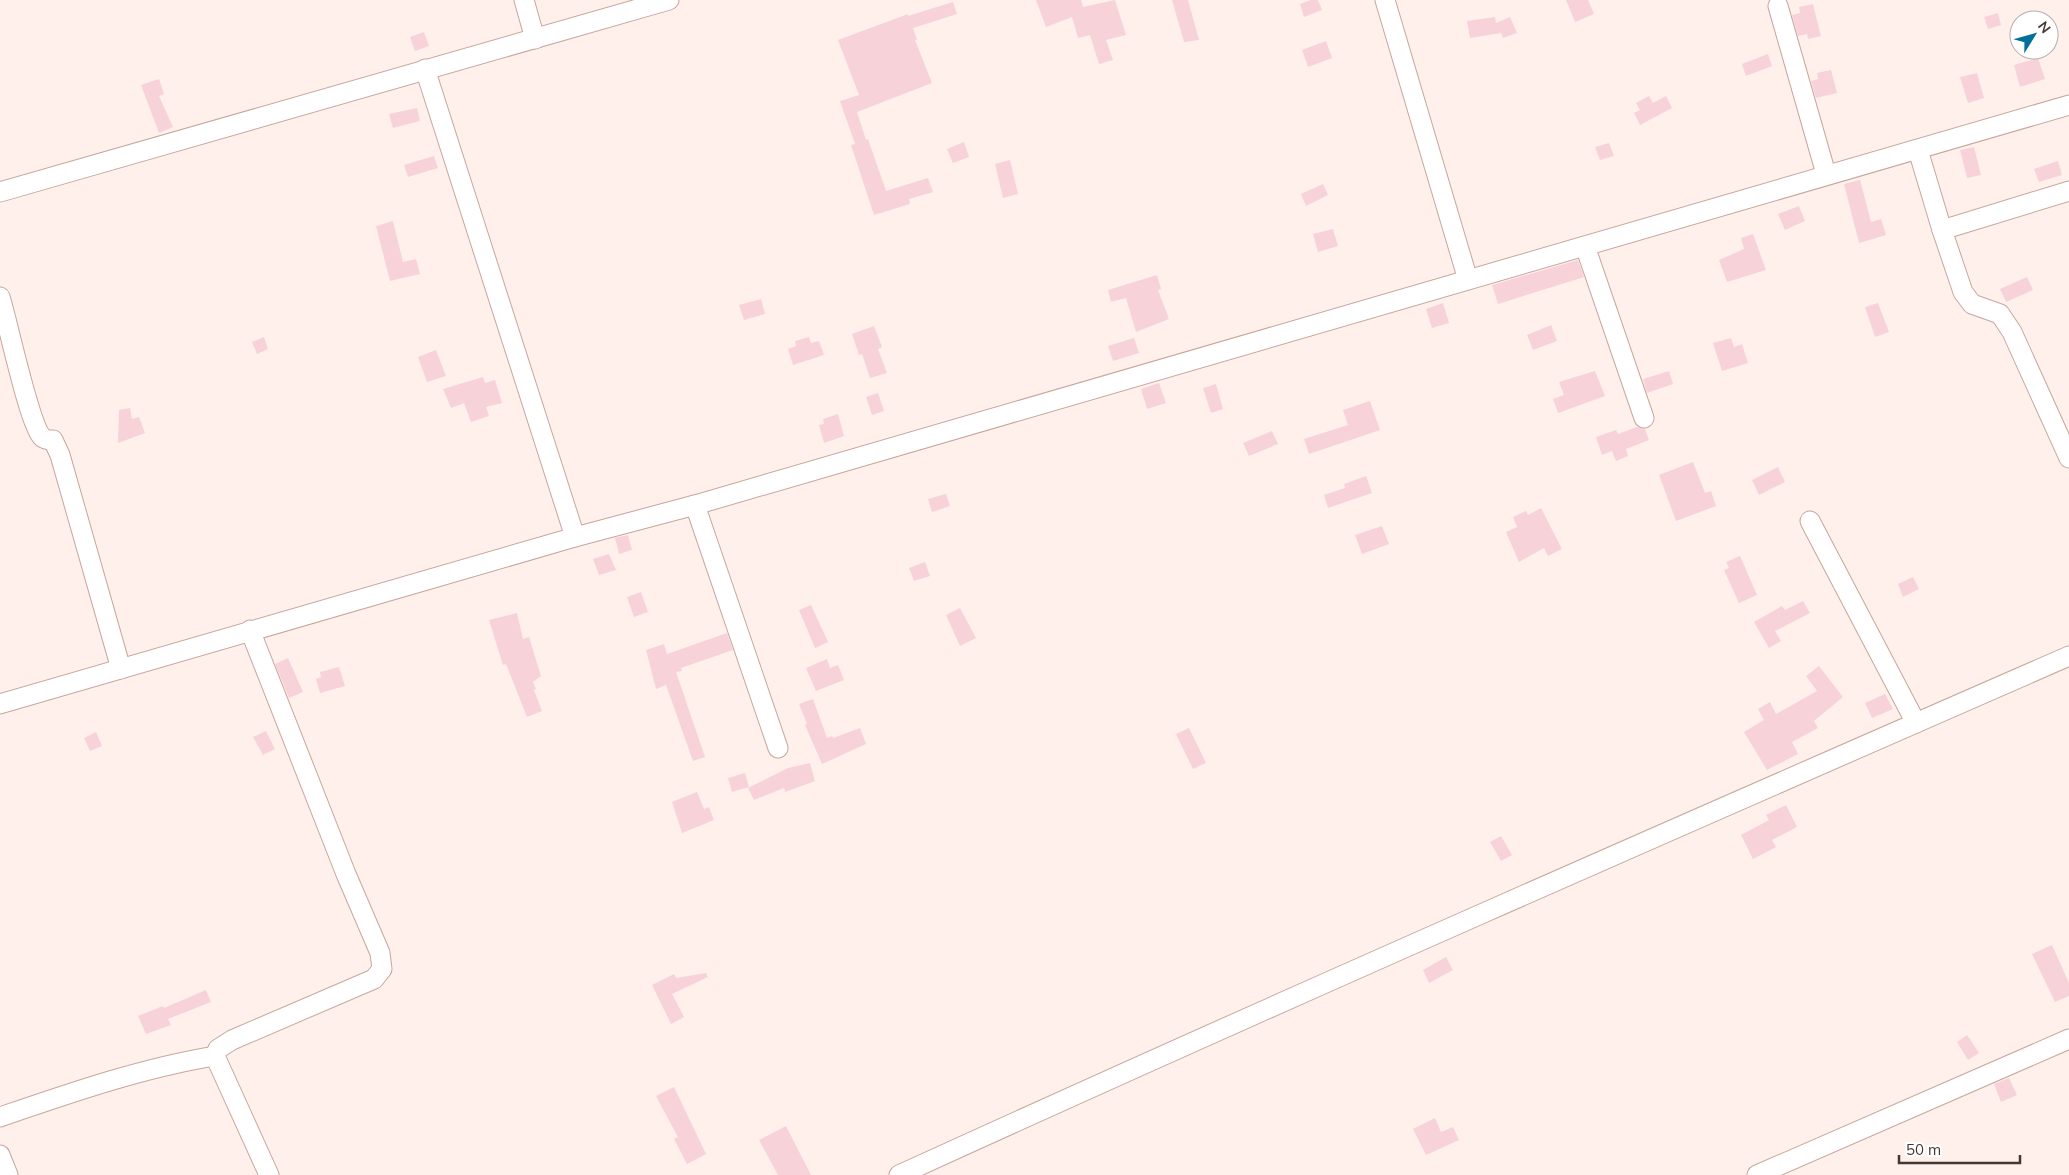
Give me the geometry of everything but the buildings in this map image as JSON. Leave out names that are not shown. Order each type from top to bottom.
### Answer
[{"type":"street","points":[[524,0],[534,39]]},
{"type":"street","points":[[0,192],[669,0]]},
{"type":"street","points":[[1385,0],[1468,280]]},
{"type":"street","points":[[1778,6],[1826,174]]},
{"type":"street","points":[[425,69],[575,537]]},
{"type":"street","points":[[0,704],[250,630],[575,537],[695,505],[1826,174],[1918,150],[2069,105]]},
{"type":"street","points":[[1918,150],[1962,292],[1972,304],[2000,314],[2012,332],[2069,458]]},
{"type":"street","points":[[1942,230],[2069,191]]},
{"type":"street","points":[[1585,246],[1644,418]]},
{"type":"street","points":[[0,297],[29,406],[43,438],[53,440],[60,454],[121,669]]},
{"type":"street","points":[[695,505],[778,748]]},
{"type":"street","points":[[1810,521],[1916,723]]},
{"type":"street","points":[[250,630],[346,874],[380,953],[382,969],[374,979],[232,1040],[218,1049],[215,1056],[269,1175]]},
{"type":"street","points":[[899,1175],[1258,1013],[2069,656]]},
{"type":"street","points":[[1757,1175],[2069,1039]]},
{"type":"street","points":[[0,1117],[73,1092],[215,1056]]},
{"type":"street","points":[[0,1155],[8,1175]]}]
